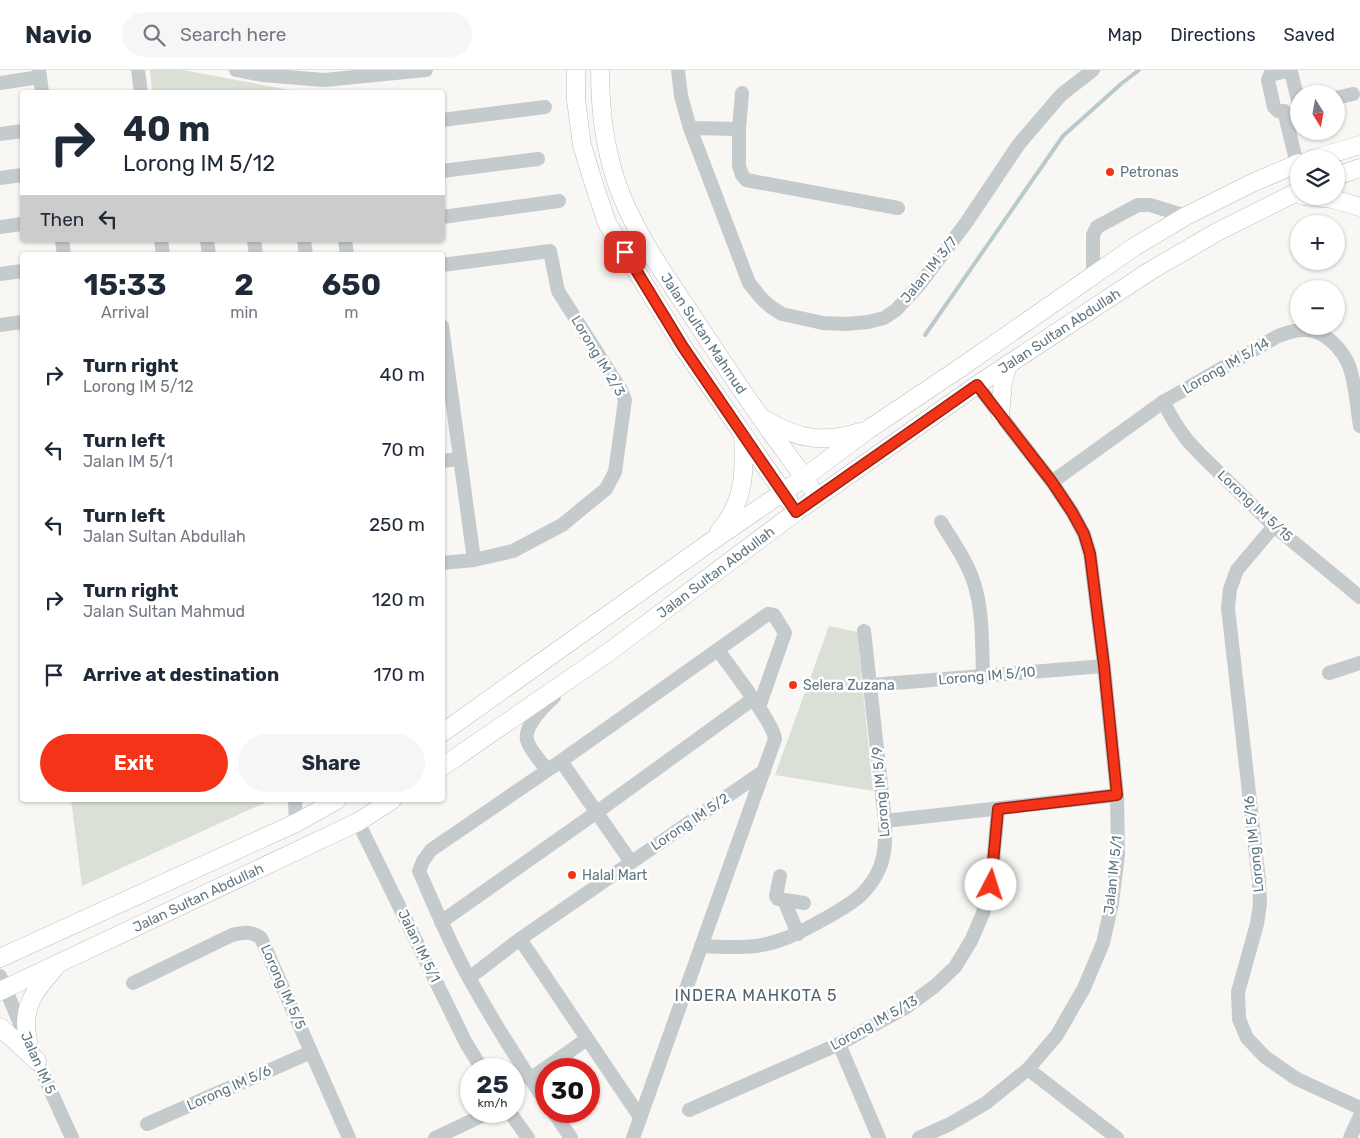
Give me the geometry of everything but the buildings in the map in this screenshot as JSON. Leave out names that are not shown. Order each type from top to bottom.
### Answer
[{"type":"main road","name":"Jalan Sultan Mahmud","points":[[576,70],[576,100],[582,145],[607,223],[683,347],[796,512]]},
{"type":"main road","name":"Jalan Sultan Mahmud","points":[[600,70],[600,107],[613,172],[640,237],[759,416],[818,497]]},
{"type":"main road","name":"Jalan Sultan Abdullah","points":[[1341,150],[1360,144]]},
{"type":"main road","name":"Jalan Sultan Abdullah","points":[[445,731],[709,543],[783,493],[869,430],[964,366],[1134,246],[1186,216],[1290,168]]},
{"type":"main road","points":[[1345,173],[1360,168]]},
{"type":"main road","name":"Jalan Sultan Abdullah","points":[[445,765],[608,652],[796,512],[1008,364],[1150,272],[1217,232],[1290,199]]},
{"type":"main road","points":[[1345,202],[1360,206]]},
{"type":"main road","points":[[1000,414],[1003,382],[1008,364]]},
{"type":"main road","points":[[759,416],[789,433],[810,438],[826,439],[848,436],[869,430]]},
{"type":"main road","points":[[709,543],[731,515],[744,481],[742,434]]},
{"type":"main road","name":"Jalan Sultan Abdullah","points":[[0,958],[296,823],[333,802]]},
{"type":"main road","name":"Jalan Sultan Abdullah","points":[[2,985],[60,963],[358,822],[389,802]]},
{"type":"main road","points":[[28,1042],[26,1029],[30,1000],[39,986],[60,963]]},
{"type":"main road","points":[[0,1027],[37,1061]]},
{"type":"street","points":[[138,70],[141,90]]},
{"type":"street","points":[[236,70],[325,86],[340,75],[426,70]]},
{"type":"street","name":"Jalan IM 3/7","points":[[678,70],[681,96],[690,128],[750,283],[770,307],[782,314],[823,323],[846,324],[884,318],[896,310],[920,284],[966,223],[1019,144],[1061,95],[1093,70]]},
{"type":"street","points":[[1290,110],[1284,112],[1278,111],[1274,107],[1268,80],[1270,75],[1287,71],[1291,72],[1294,85]]},
{"type":"street","points":[[0,82],[40,73],[42,90]]},
{"type":"street","points":[[742,93],[739,129],[739,166],[746,180],[898,208]]},
{"type":"street","points":[[1345,96],[1353,94]]},
{"type":"street","points":[[445,120],[545,106]]},
{"type":"street","points":[[1284,112],[1298,150]]},
{"type":"street","points":[[690,128],[739,129]]},
{"type":"street","points":[[0,134],[20,131]]},
{"type":"street","points":[[445,171],[538,158]]},
{"type":"street","points":[[0,178],[20,175]]},
{"type":"street","points":[[445,217],[559,201]]},
{"type":"street","points":[[1093,275],[1093,235],[1097,228],[1138,204],[1150,205],[1186,216]]},
{"type":"street","points":[[0,227],[20,224]]},
{"type":"street","name":"Lorong IM 2/3","points":[[445,266],[550,251],[558,291],[621,390],[624,400],[615,472],[606,489],[562,525],[513,551],[474,560],[445,563]]},
{"type":"street","points":[[0,274],[20,271]]},
{"type":"street","points":[[0,325],[20,322]]},
{"type":"street","name":"Lorong IM 5/14","points":[[1052,482],[1163,402],[1278,336],[1294,331],[1312,330],[1329,339],[1342,353],[1351,371],[1360,426]]},
{"type":"street","points":[[445,359],[474,560]]},
{"type":"street","name":"Jalan IM 5/1","points":[[918,1138],[950,1124],[986,1103],[1028,1069],[1057,1035],[1084,988],[1103,943],[1112,903],[1118,855],[1117,795],[1104,666],[1090,554],[1084,534],[1052,482],[977,385]]},
{"type":"street","name":"Lorong IM 5/15","points":[[1163,402],[1183,434],[1202,456],[1274,526],[1360,597]]},
{"type":"street","points":[[445,462],[460,459]]},
{"type":"street","points":[[941,522],[968,566],[974,584],[979,603],[983,676]]},
{"type":"street","name":"Lorong IM 5/16","points":[[1274,526],[1237,570],[1230,589],[1228,608],[1260,904],[1257,924],[1238,992],[1239,1019],[1247,1038],[1265,1057],[1297,1079],[1360,1108]]},
{"type":"street","points":[[441,922],[756,703],[785,633],[774,615],[768,614],[431,850],[422,861],[420,870],[441,922],[469,978],[535,1086]]},
{"type":"street","name":"Lorong IM 5/9","points":[[701,946],[756,946],[776,942],[798,934],[846,907],[871,883],[880,867],[885,850],[885,821],[864,631]]},
{"type":"street","points":[[633,1138],[775,737],[756,703],[718,650]]},
{"type":"street","points":[[547,770],[529,746],[527,730],[543,706],[608,652]]},
{"type":"street","points":[[1328,673],[1360,663]]},
{"type":"street","name":"Lorong IM 5/10","points":[[871,685],[1104,666]]},
{"type":"street","points":[[560,761],[631,862]]},
{"type":"street","name":"Lorong IM 5/2","points":[[469,978],[520,939],[764,771]]},
{"type":"street","points":[[885,821],[1117,795]]},
{"type":"street","points":[[295,802],[296,823]]},
{"type":"street","name":"Lorong IM 5/13","points":[[689,1110],[839,1044],[905,1008],[935,986],[955,967],[971,941],[983,913],[991,885],[998,809]]},
{"type":"street","name":"Jalan IM 5/1","points":[[358,822],[475,1058]]},
{"type":"street","points":[[780,876],[776,898],[778,900],[804,904]]},
{"type":"street","points":[[784,900],[798,934]]},
{"type":"street","name":"Lorong IM 5/5","points":[[133,983],[232,935],[244,932],[256,934],[261,938],[349,1138]]},
{"type":"street","points":[[520,939],[640,1117]]},
{"type":"street","name":"Jalan IM 5","points":[[2,985],[72,1138]]},
{"type":"street","points":[[530,1079],[588,1040]]},
{"type":"street","points":[[839,1044],[879,1138]]},
{"type":"street","name":"Lorong IM 5/6","points":[[147,1124],[311,1052]]},
{"type":"street","points":[[1028,1069],[1117,1138]]},
{"type":"street","points":[[1350,1138],[1360,1116]]},
{"type":"street","points":[[435,1138],[467,1123]]},
{"type":"street","points":[[517,1123],[528,1138]]},
{"type":"street","points":[[561,1123],[571,1138]]},
{"type":"shaded area","points":[[150,70],[183,70],[289,90],[152,90]]},
{"type":"shaded area","points":[[829,626],[857,632],[873,791],[775,775]]},
{"type":"shaded area","points":[[71,802],[267,802],[82,886]]},
{"type":"waterway","points":[[925,335],[1063,136],[1139,70]]},
{"type":"place","name":"Petronas","points":[[1110,172]]},
{"type":"place","name":"Selera Zuzana","points":[[793,685]]},
{"type":"place","name":"Halal Mart","points":[[572,875]]},
{"type":"district","name":"INDERA MAHKOTA 5","points":[[756,995]]},
{"type":"route","points":[[625,252],[683,347],[796,512],[977,385],[1052,482],[1072,512],[1084,534],[1090,554],[1117,795],[998,809],[991,885]]}]
